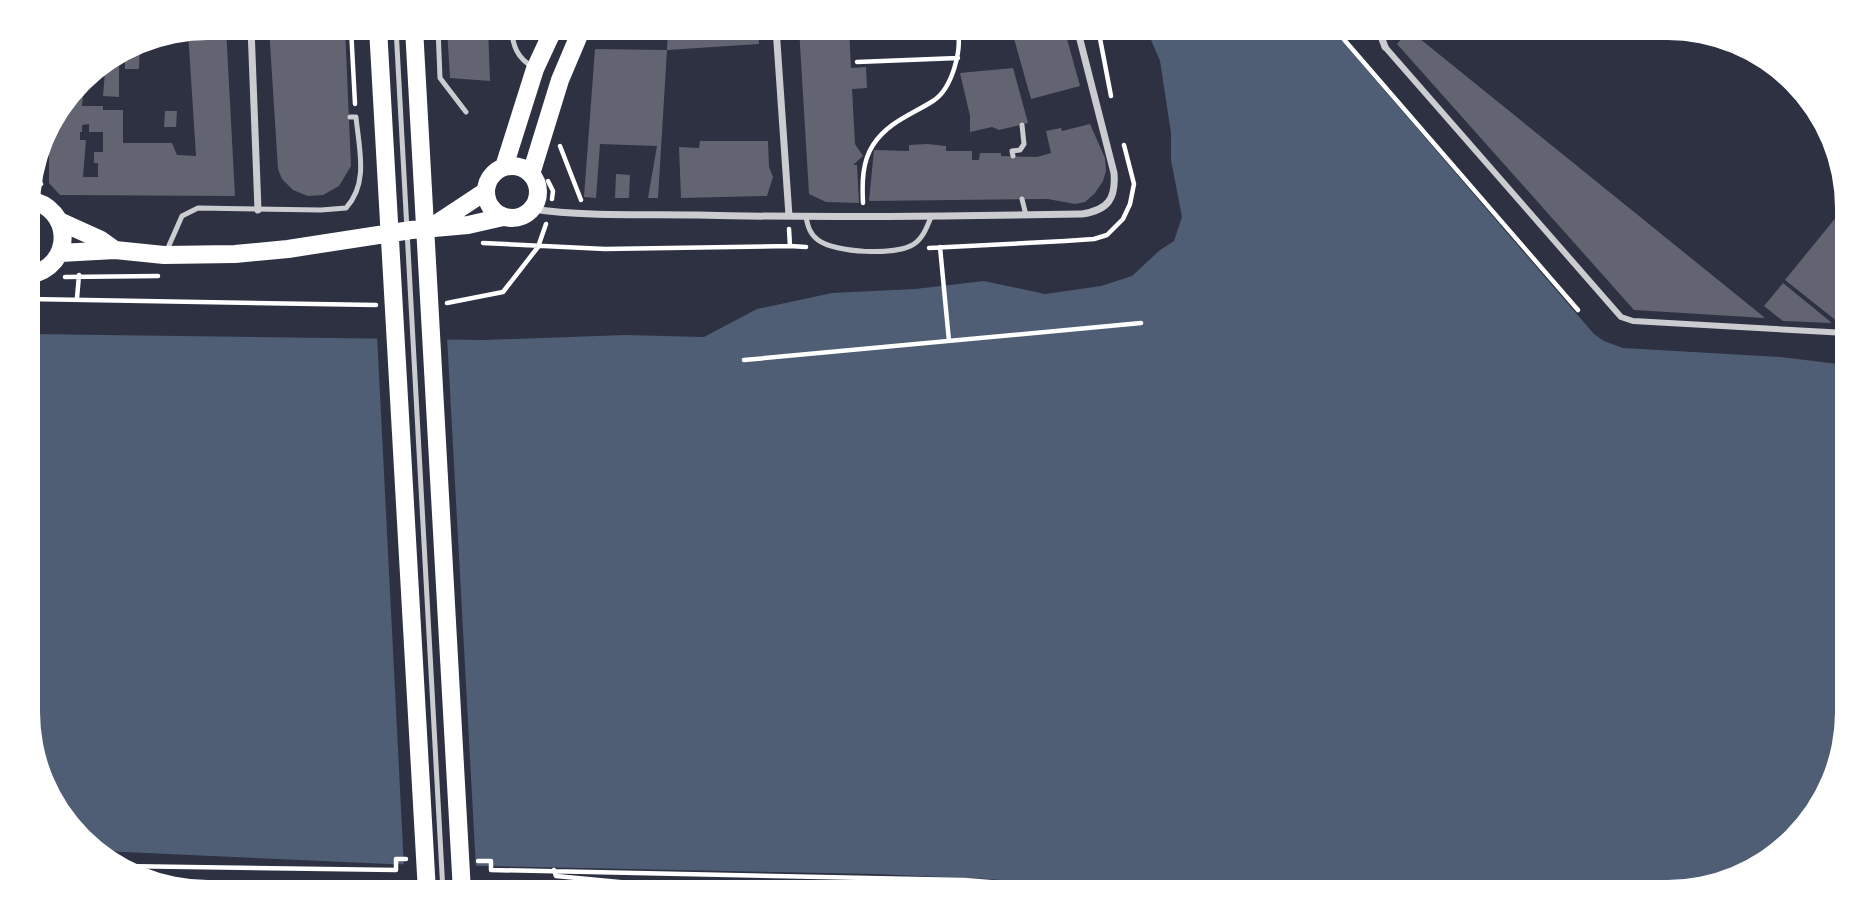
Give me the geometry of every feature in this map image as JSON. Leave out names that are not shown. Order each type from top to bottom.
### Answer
[{"type":"main road","points":[[380,41],[405,191],[461,880]]},
{"type":"main road","points":[[413,41],[405,191],[427,880]]},
{"type":"main road","points":[[505,167],[535,69],[548,41]]},
{"type":"main road","points":[[531,174],[560,80],[577,41]]},
{"type":"main road","points":[[535,69],[560,80]]},
{"type":"main road","points":[[60,253],[115,250],[198,256],[288,249],[522,216],[532,209],[538,188],[531,174],[519,167],[505,167],[489,178],[486,191],[490,207],[503,217]]},
{"type":"main road","points":[[430,228],[486,191]]},
{"type":"main road","points":[[41,205],[48,208],[59,221],[101,240],[115,250]]},
{"type":"main road","points":[[41,271],[60,253],[63,238],[59,221]]},
{"type":"street","points":[[532,209],[591,214],[806,217],[931,217],[1097,212],[1110,201],[1115,186],[1114,173],[1080,40]]},
{"type":"street","points":[[1382,40],[1385,47],[1621,317],[1633,321],[1835,332]]},
{"type":"street","points":[[251,41],[258,210]]},
{"type":"street","points":[[777,41],[789,216]]},
{"type":"lane","points":[[397,41],[442,880]]},
{"type":"lane","points":[[439,41],[440,78],[466,111]]},
{"type":"lane","points":[[515,41],[520,60],[535,69]]},
{"type":"lane","points":[[164,255],[182,216],[198,208],[346,208],[355,199],[362,181],[353,117]]},
{"type":"lane","points":[[1013,156],[1012,150],[1020,150],[1024,144],[1021,125]]},
{"type":"lane","points":[[1022,199],[1026,215]]},
{"type":"lane","points":[[806,217],[811,234],[828,245],[853,251],[903,250],[920,239],[931,217]]},
{"type":"path","points":[[863,206],[864,167],[872,147],[889,126],[935,99],[949,79],[958,58],[959,40]]},
{"type":"path","points":[[1100,40],[1113,104]]},
{"type":"path","points":[[1345,40],[1578,310]]},
{"type":"path","points":[[351,41],[353,117]]},
{"type":"path","points":[[857,62],[958,58]]},
{"type":"path","points":[[558,142],[581,201]]},
{"type":"path","points":[[903,250],[1094,239],[1107,235],[1123,219],[1130,204],[1134,184],[1124,144]]},
{"type":"path","points":[[445,303],[503,292],[538,247],[548,220]]},
{"type":"path","points":[[514,245],[638,249],[790,246]]},
{"type":"path","points":[[940,247],[949,341]]},
{"type":"path","points":[[77,299],[78,277]]},
{"type":"path","points":[[41,299],[375,304]]},
{"type":"path","points":[[744,360],[1141,323]]},
{"type":"path","points":[[144,866],[396,870],[396,859],[410,860]]},
{"type":"path","points":[[464,861],[492,862],[491,870],[943,879]]},
{"type":"path","points":[[554,870],[556,876],[595,880]]},
{"type":"water","points":[[1151,40],[1342,40],[1594,334],[1604,341],[1623,348],[1781,357],[1835,364],[1833,734],[1826,766],[1817,786],[1793,823],[1778,838],[1741,862],[1721,871],[1678,879],[994,879],[874,874],[389,864],[116,852],[97,838],[69,805],[49,766],[40,712],[41,334],[484,340],[625,335],[704,337],[757,309],[832,293],[915,289],[984,281],[1045,294],[1101,286],[1132,276],[1174,241],[1182,217],[1171,160],[1171,133],[1160,61]]},
{"type":"pier","points":[[377,335],[447,336],[476,869],[404,868]]},
{"type":"building","points":[[1015,40],[1067,40],[1080,86],[1031,99]]},
{"type":"building","points":[[1400,40],[1422,40],[1765,318],[1634,310],[1397,44]]},
{"type":"building","points":[[227,41],[235,196],[60,195],[49,183],[49,156],[53,144],[83,96],[82,106],[123,110],[123,143],[172,143],[177,155],[196,156],[189,42]],"holes":[[[89,124],[89,132],[103,132],[103,152],[94,152],[94,163],[98,163],[98,177],[83,177],[86,140],[80,140],[82,125]]]},
{"type":"building","points":[[270,41],[346,41],[351,166],[339,186],[323,195],[308,196],[293,190],[282,179],[278,169]]},
{"type":"building","points":[[448,41],[488,41],[490,81],[450,78]]},
{"type":"building","points":[[667,41],[759,41],[759,44],[667,50]]},
{"type":"building","points":[[800,41],[850,41],[851,68],[866,67],[867,88],[852,89],[855,144],[863,156],[853,165],[857,165],[859,203],[826,202],[809,194]]},
{"type":"building","points":[[595,49],[667,50],[658,198],[648,198],[657,146],[600,144],[596,198],[584,197]]},
{"type":"building","points":[[140,55],[139,69],[125,69],[125,63]]},
{"type":"building","points":[[119,67],[119,97],[103,96],[105,76]]},
{"type":"building","points":[[1013,68],[1028,123],[999,130],[992,127],[970,132],[970,116],[960,73]]},
{"type":"building","points":[[165,111],[177,111],[176,127],[164,127]]},
{"type":"building","points":[[1090,124],[1105,158],[1106,171],[1095,193],[1085,202],[1075,204],[1048,199],[869,201],[874,150],[909,151],[909,145],[927,144],[946,146],[946,151],[972,151],[972,160],[979,160],[980,153],[1037,157],[1051,153],[1046,131],[1061,128],[1062,131]]},
{"type":"building","points":[[700,141],[768,141],[769,167],[773,177],[767,196],[681,198],[679,147],[699,148]]},
{"type":"building","points":[[616,174],[630,175],[629,198],[615,198]]},
{"type":"building","points":[[1835,219],[1835,320],[1785,280]]},
{"type":"building","points":[[1783,283],[1832,323],[1783,321],[1764,306]]}]
